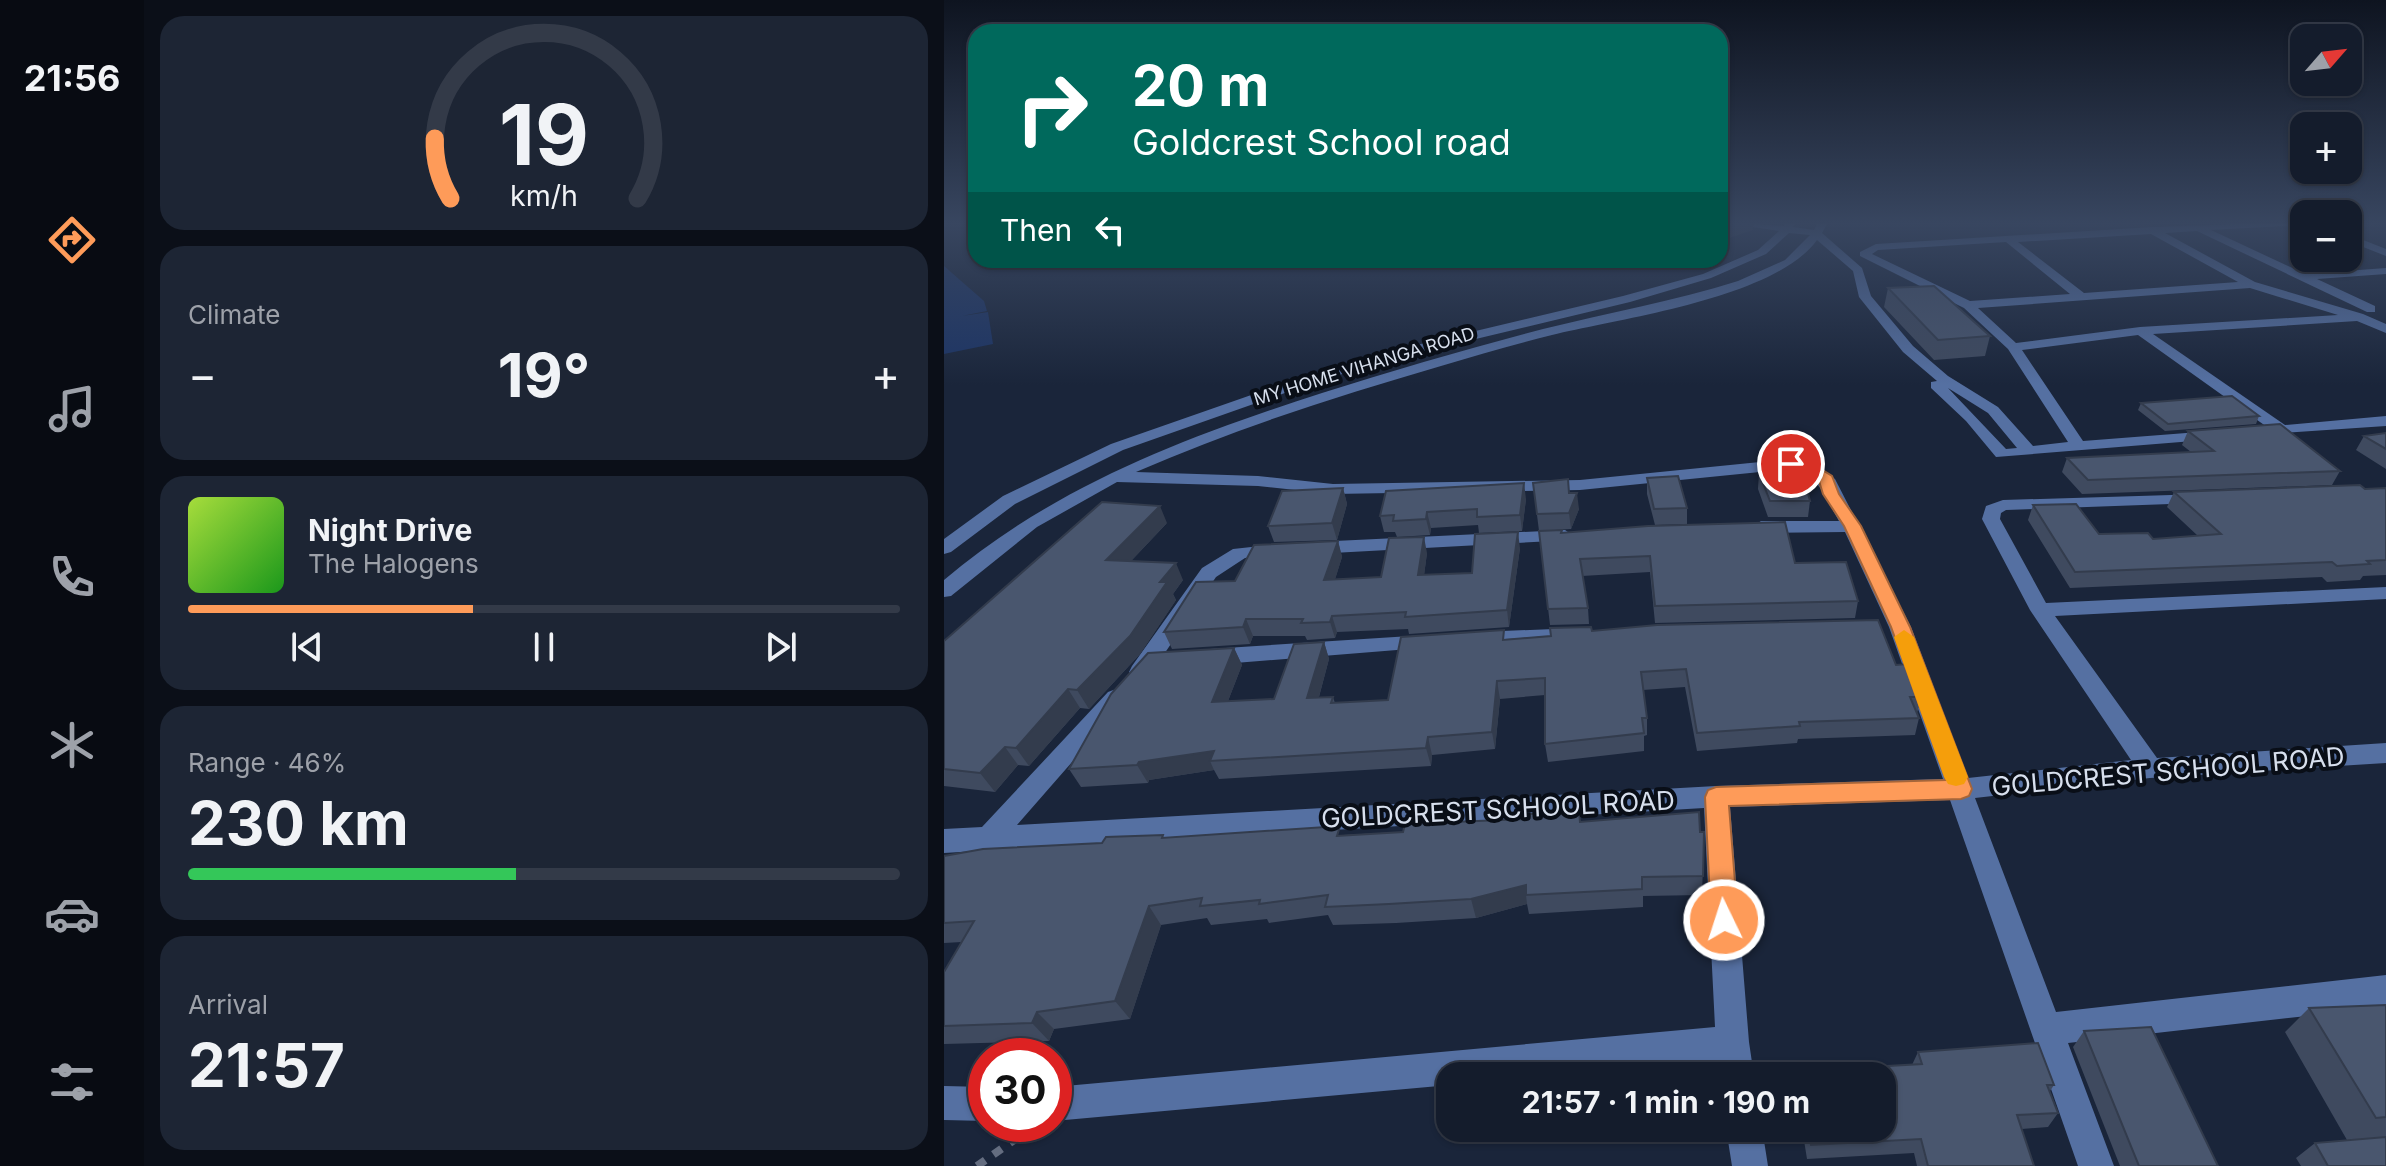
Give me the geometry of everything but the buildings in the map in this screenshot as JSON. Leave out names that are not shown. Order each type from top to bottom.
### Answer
[{"type":"street","points":[[944,548],[1009,500],[1130,443],[1311,379],[1453,339],[1626,299],[1706,276]]},
{"type":"street","name":"MY HOME VIHANGA ROAD","points":[[944,591],[977,561],[1059,503],[1190,444],[1301,405],[1518,340],[1679,302],[1757,276]]},
{"type":"street","points":[[1846,276],[1880,330],[1971,418],[2002,454],[2386,421]]},
{"type":"street","points":[[1860,276],[1865,297],[1908,349],[1943,379],[1993,410],[2029,451]]},
{"type":"street","points":[[1910,276],[1968,305],[2013,347],[2078,446]]},
{"type":"street","points":[[2055,276],[2083,298]]},
{"type":"street","points":[[2237,276],[2251,284],[2386,316]]},
{"type":"street","points":[[2300,277],[2308,276]]},
{"type":"street","points":[[2300,277],[2386,329]]},
{"type":"street","points":[[1968,305],[2251,284]]},
{"type":"street","points":[[2013,347],[2140,331],[2360,311],[2386,302]]},
{"type":"street","points":[[2140,331],[2282,430]]},
{"type":"street","points":[[1113,477],[1258,481],[1333,489],[1580,485],[1791,464],[1811,469],[1826,479],[1900,627],[2096,1166]]},
{"type":"street","points":[[2150,768],[2040,610],[1991,519],[1992,510],[2003,505],[2211,497]]},
{"type":"street","points":[[1740,528],[1852,526]]},
{"type":"street","points":[[989,838],[1150,661],[1204,577],[1222,561],[1241,553],[1581,536]]},
{"type":"street","points":[[2040,610],[2386,593]]},
{"type":"street","points":[[1869,627],[1900,627]]},
{"type":"street","points":[[1150,661],[1528,636],[1605,634]]},
{"type":"street","name":"GOLDCREST SCHOOL ROAD","points":[[944,841],[1716,797],[1961,789],[2150,768],[2386,753]]},
{"type":"street","points":[[1716,797],[1735,1062]]},
{"type":"street","points":[[2047,1029],[2386,991]]},
{"type":"street","points":[[1072,1102],[1732,1042]]},
{"type":"street","points":[[944,1103],[968,1104]]},
{"type":"street","points":[[1746,1142],[1750,1166]]},
{"type":"path","points":[[977,1166],[1011,1142]]},
{"type":"shaded area","points":[[944,276],[956,276],[984,301],[987,311],[962,316],[988,312],[993,344],[944,354]]},
{"type":"slow traffic","points":[[1904,637],[1956,777]]},
{"type":"route","points":[[1724,920],[1716,797],[1961,789],[1900,627],[1852,526],[1831,494],[1826,479],[1811,469],[1791,464]]}]
